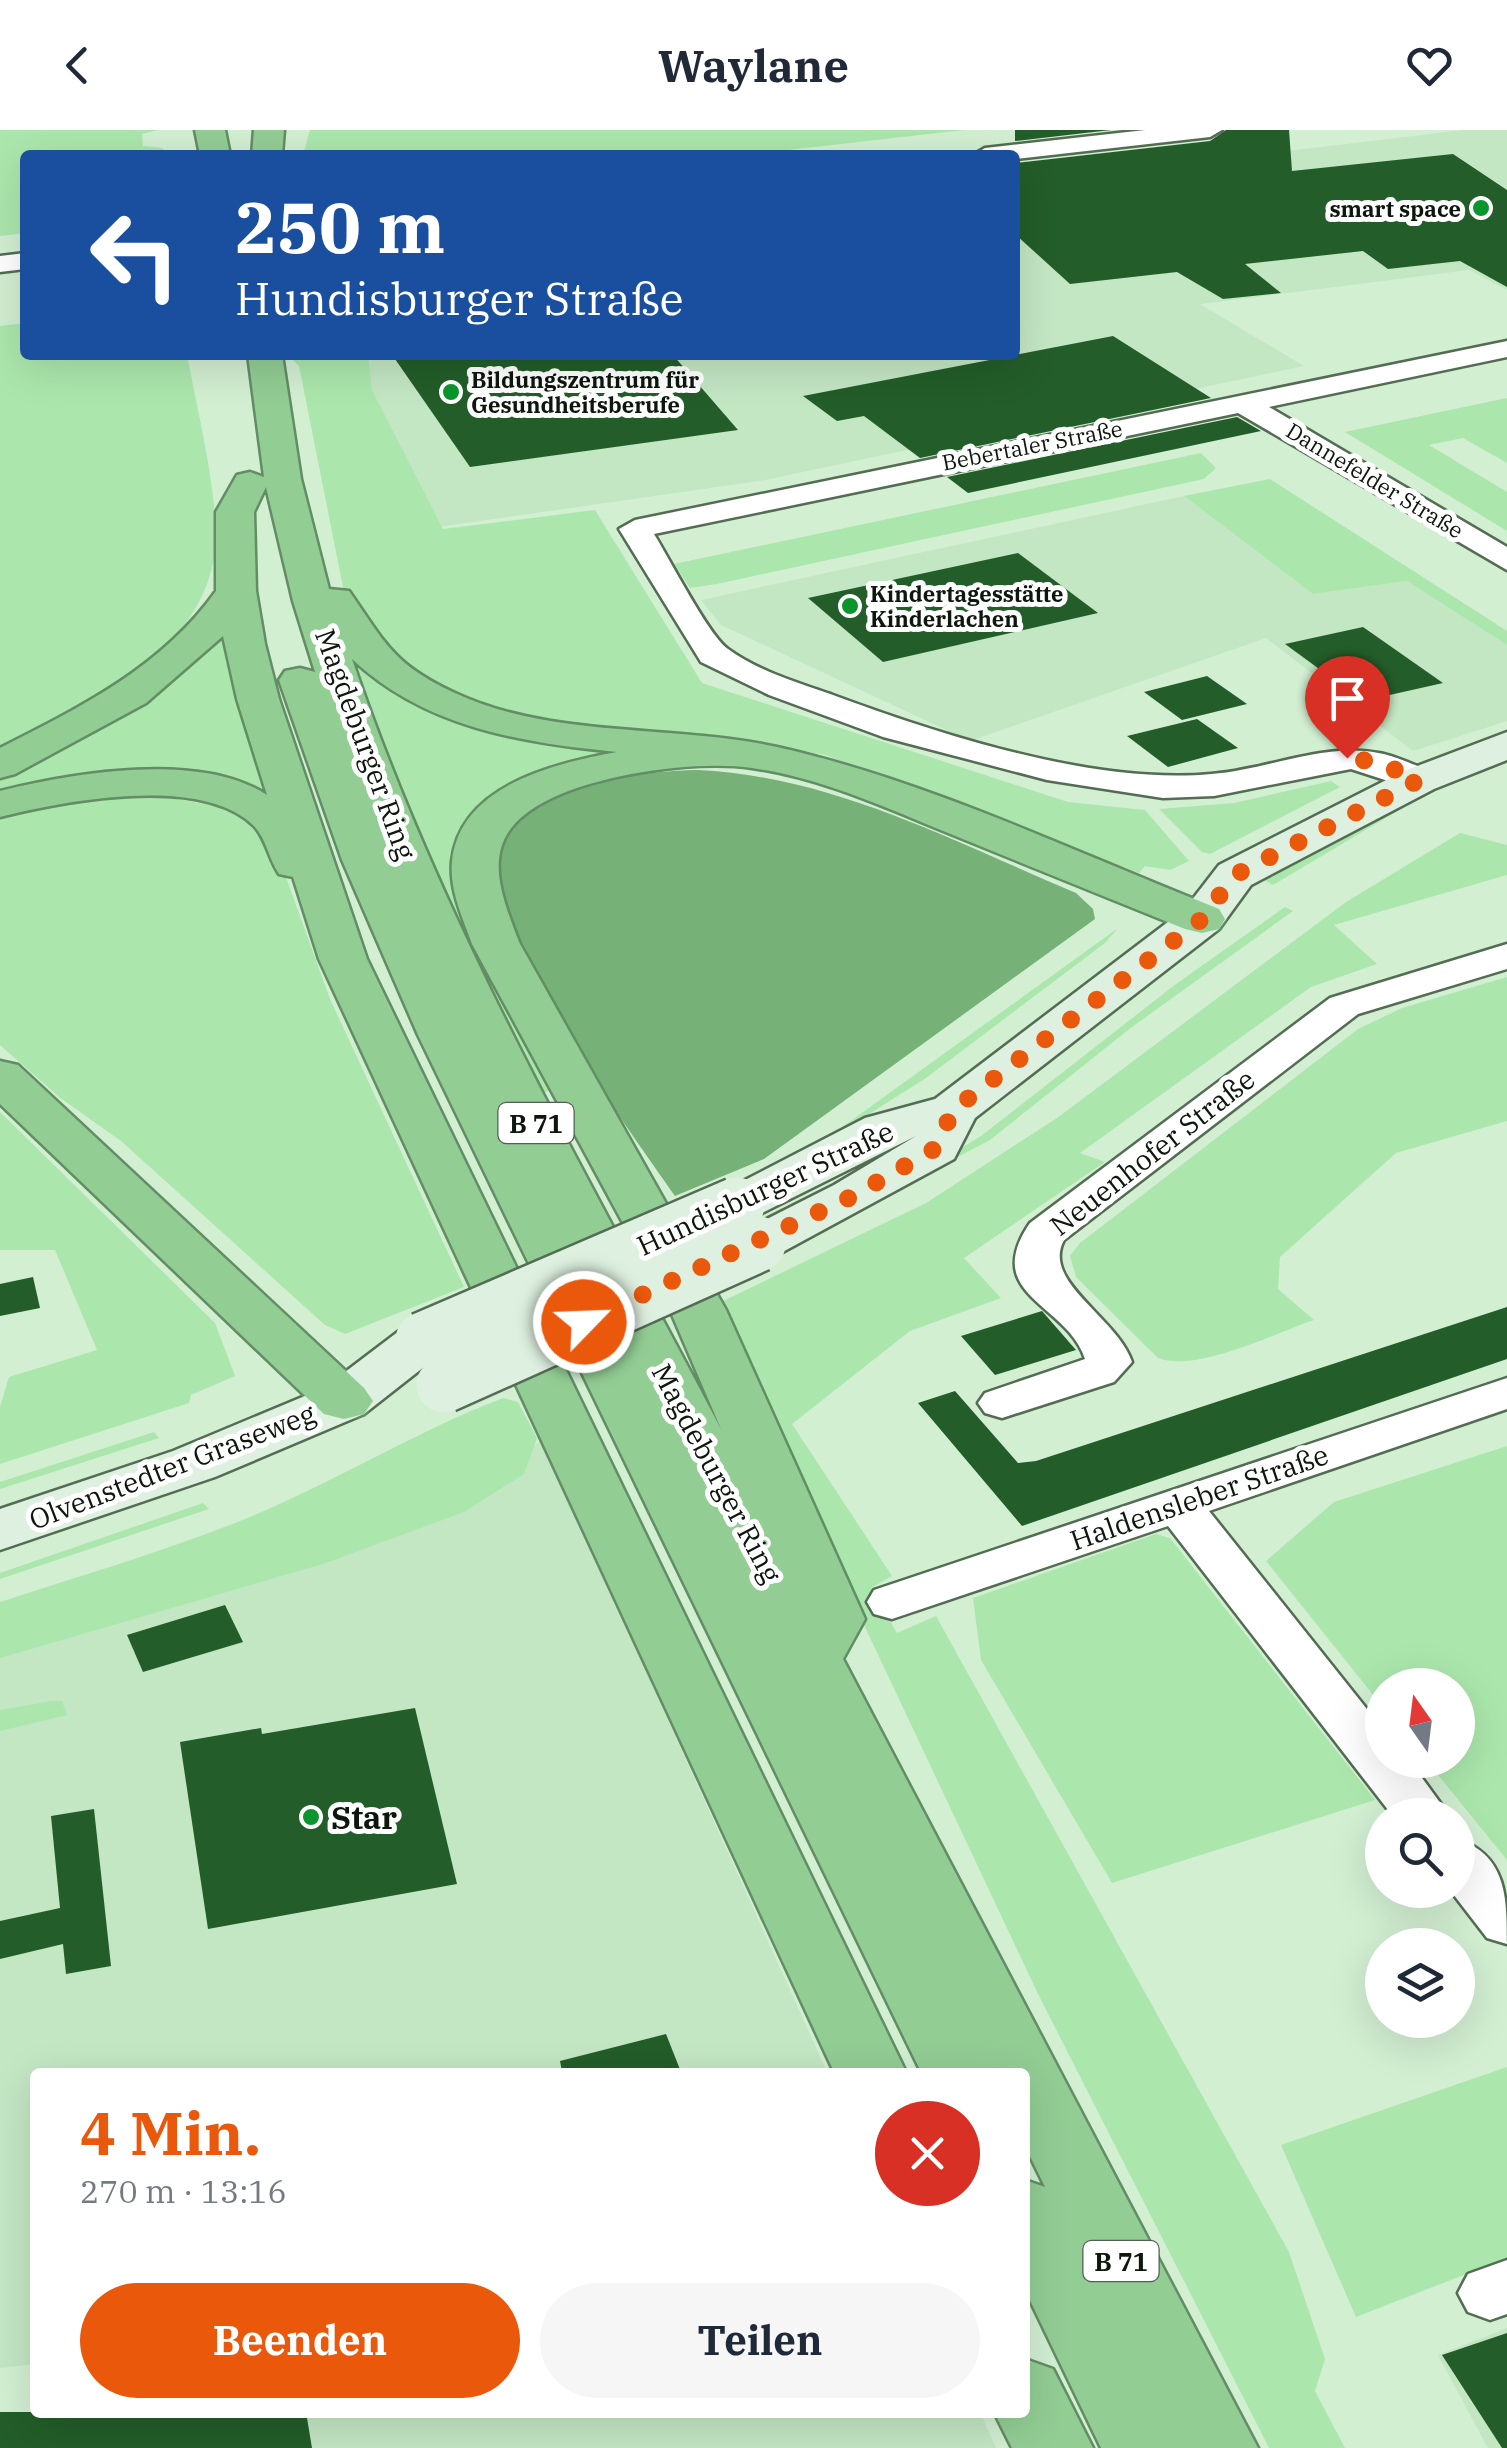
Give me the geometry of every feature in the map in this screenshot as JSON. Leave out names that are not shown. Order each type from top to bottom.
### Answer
[{"type":"highway","name":"Magdeburger Ring","points":[[234,360],[250,483],[282,626],[324,755],[396,930],[547,1248],[955,2068]]},
{"type":"highway","name":"Magdeburger Ring","points":[[266,360],[274,424],[305,570],[344,697],[415,874],[583,1215],[813,1656],[1021,2068]]},
{"type":"highway","points":[[250,483],[235,512],[236,590],[258,699],[343,960],[868,2068]]},
{"type":"highway","points":[[305,570],[332,591],[350,634],[369,658],[424,694],[501,720],[556,732],[747,754],[879,790],[1202,919]]},
{"type":"highway","points":[[0,765],[141,689],[200,640],[236,590]]},
{"type":"highway","points":[[747,754],[624,763],[559,779],[518,799],[489,824],[479,841],[474,865],[478,895],[496,944],[698,1310],[787,1506],[834,1619],[813,1656]]},
{"type":"highway","points":[[0,804],[112,784],[156,784],[229,796],[270,817],[293,862],[317,880]]},
{"type":"highway","points":[[0,1076],[344,1401]]},
{"type":"highway","name":"Magdeburger Ring","points":[[1030,2086],[1218,2448]]},
{"type":"highway","name":"B 71","points":[[1030,2221],[1142,2448]]},
{"type":"highway","points":[[1030,2404],[1052,2448]]},
{"type":"main road","name":"Hundisburger Straße","points":[[344,1401],[747,1224],[838,1205],[936,1148],[953,1110],[1202,919],[1235,875],[1419,780],[1507,745]]},
{"type":"main road","name":"Hundisburger Straße","points":[[1202,919],[1281,894],[1414,821],[1507,780]]},
{"type":"main road","name":"Olvenstedter Graseweg","points":[[0,1530],[194,1464],[344,1401]]},
{"type":"street","points":[[1020,151],[1210,130]]},
{"type":"street","name":"Bebertaler Straße","points":[[1419,780],[1377,762],[1352,758],[1214,786],[1173,788],[998,758],[861,719],[738,669],[714,655],[636,534],[638,525],[1507,348]]},
{"type":"street","name":"Dannefelder Straße","points":[[1242,403],[1507,560]]},
{"type":"street","name":"Neuenhofer Straße","points":[[1002,1403],[1098,1372],[1110,1362],[1103,1346],[1038,1273],[1034,1252],[1046,1232],[1344,1006],[1507,956]]},
{"type":"street","name":"Haldensleber Straße","points":[[892,1602],[1507,1393]]},
{"type":"street","points":[[1176,1504],[1409,1798]]},
{"type":"street","points":[[1475,1882],[1507,1922]]},
{"type":"shaded area","points":[[1464,130],[1507,130],[1507,290],[1469,270],[1200,304],[1304,366],[765,480],[438,527],[372,390],[369,360],[1020,360],[1020,182]]},
{"type":"shaded area","points":[[1184,496],[1313,594],[1407,581],[1507,645],[1507,721],[1413,751],[1266,638],[970,741],[721,625],[701,600]]},
{"type":"shaded area","points":[[542,1441],[825,2068],[30,2068],[30,2365],[0,2368],[0,1632],[405,1514]]},
{"type":"shaded area","points":[[1507,2328],[1507,2448],[1488,2448],[1438,2355]]},
{"type":"shaded area","points":[[119,2418],[983,2418],[996,2448],[122,2448]]},
{"type":"green space","points":[[0,130],[158,130],[142,134],[143,146],[164,150],[20,150],[20,234],[0,236]]},
{"type":"green space","points":[[310,130],[964,130],[789,150],[304,150]]},
{"type":"green space","points":[[20,324],[20,360],[188,360],[215,514],[214,560],[201,599],[178,633],[148,663],[113,689],[0,753],[0,326]]},
{"type":"green space","points":[[293,360],[369,360],[372,390],[443,529],[595,510],[702,683],[1068,802],[1145,810],[1189,861],[1170,870],[1145,866],[1139,873],[825,755],[748,741],[558,725],[482,706],[409,674],[345,597],[299,366]]},
{"type":"green space","points":[[1507,398],[1507,463],[1463,438],[1429,445],[1507,492],[1507,531],[1345,432]]},
{"type":"green space","points":[[1201,453],[1216,468],[1204,479],[717,584],[690,588],[674,564]]},
{"type":"green space","points":[[1270,479],[1507,631],[1507,645],[1407,581],[1313,594],[1184,496]]},
{"type":"green space","points":[[224,629],[276,802],[244,791],[0,795],[0,775]]},
{"type":"green space","points":[[351,661],[389,687],[630,749],[471,822],[454,860],[456,902],[554,1090],[544,1092],[416,835]]},
{"type":"green space","points":[[1507,760],[1421,797],[1273,885],[1259,877],[1395,803]]},
{"type":"green space","points":[[698,770],[797,785],[892,815],[1076,893],[1093,909],[1095,919],[764,1159],[675,1196],[598,1085],[537,986],[512,940],[497,901],[493,873],[506,829],[521,813],[542,800],[594,782]]},
{"type":"green space","points":[[1331,781],[1340,787],[1210,854],[1202,852],[1159,809],[1234,803]]},
{"type":"green space","points":[[144,793],[232,809],[264,835],[283,869],[330,999],[464,1287],[345,1334],[325,1325],[121,1141],[59,1097],[0,1045],[0,814]]},
{"type":"green space","points":[[1460,833],[1507,845],[1507,875],[1334,925],[1377,964],[1311,987],[1080,1153],[1105,1162],[964,1258],[1001,1298],[910,1331],[792,1424],[892,1576],[871,1588],[897,1633],[936,1616],[1289,2252],[1325,2359],[1315,2391],[1345,2448],[1269,2448],[1039,1996],[848,1591],[719,1303],[926,1203],[1057,1118],[1346,902]]},
{"type":"green space","points":[[1285,907],[1293,911],[1132,1027],[990,1140],[871,1203],[981,1136],[1176,984]]},
{"type":"green space","points":[[1118,928],[1105,943],[926,1078],[798,1159]]},
{"type":"green space","points":[[1507,977],[1507,1121],[1396,1153],[1280,1257],[1278,1289],[1314,1320],[1213,1356],[1173,1361],[1158,1358],[1076,1277],[1070,1256],[1080,1243],[1358,1029],[1402,1008]]},
{"type":"green space","points":[[0,1112],[215,1323],[235,1376],[191,1395],[189,1403],[0,1464],[0,1407],[9,1377],[97,1350],[55,1250],[0,1250]]},
{"type":"green space","points":[[503,1398],[518,1402],[537,1438],[524,1474],[464,1512],[326,1563],[0,1658],[0,1602],[240,1521]]},
{"type":"green space","points":[[154,1432],[159,1438],[0,1489],[0,1482]]},
{"type":"green space","points":[[1507,1446],[1507,1860],[1475,1820],[1475,1798],[1457,1798],[1441,1778],[1475,1778],[1475,1668],[1365,1668],[1365,1685],[1266,1561],[1334,1502]]},
{"type":"green space","points":[[203,1503],[209,1509],[0,1579],[0,1573]]},
{"type":"green space","points":[[1156,1534],[1170,1538],[1373,1798],[1112,1883],[981,1660],[973,1598]]},
{"type":"green space","points":[[62,1701],[67,1715],[0,1731],[0,1710]]},
{"type":"green space","points":[[1507,2067],[1507,2258],[1356,2317],[1281,2145]]},
{"type":"building","points":[[1015,130],[1111,130],[1015,141]]},
{"type":"building","points":[[1226,130],[1289,130],[1292,171],[1453,154],[1507,190],[1507,287],[1460,261],[1388,269],[1363,251],[1245,264],[1281,293],[1223,299],[1177,272],[1070,284],[1020,239],[1020,162],[1210,141]]},
{"type":"building","points":[[1113,336],[1211,398],[920,458],[864,416],[837,421],[803,396],[989,360],[1020,360],[1020,354]]},
{"type":"building","points":[[396,360],[677,360],[738,430],[470,467]]},
{"type":"building","points":[[1237,417],[1261,431],[968,493],[947,477]]},
{"type":"building","name":"Kindertagesstätte Kinderlachen","points":[[1018,553],[1098,613],[883,662],[808,598]]},
{"type":"building","points":[[1363,627],[1443,683],[1363,701],[1285,644]]},
{"type":"building","points":[[1207,676],[1247,704],[1182,720],[1144,692]]},
{"type":"building","points":[[1197,719],[1238,748],[1168,767],[1127,736]]},
{"type":"building","points":[[33,1277],[40,1308],[0,1316],[0,1284]]},
{"type":"building","points":[[1507,1307],[1507,1359],[1022,1526],[918,1403],[955,1391],[1018,1463],[1036,1461]]},
{"type":"building","points":[[1042,1311],[1076,1350],[995,1375],[961,1336]]},
{"type":"building","points":[[225,1605],[243,1642],[143,1672],[127,1635]]},
{"type":"building","points":[[415,1708],[457,1884],[208,1929],[180,1742],[261,1728],[262,1734]]},
{"type":"building","points":[[94,1809],[111,1966],[66,1974],[63,1944],[0,1959],[0,1921],[60,1908],[51,1816]]},
{"type":"building","points":[[666,2034],[679,2068],[561,2068],[560,2061]]},
{"type":"building","points":[[1507,2333],[1507,2448],[1502,2448],[1442,2355]]},
{"type":"building","points":[[0,2412],[30,2412],[30,2418],[307,2418],[312,2448],[0,2448]]},
{"type":"place","name":"smart space","points":[[1481,208]]},
{"type":"place","name":"Bildungszentrum für Gesundheitsberufe","points":[[451,392]]},
{"type":"place","name":"Kindertagesstätte Kinderlachen","points":[[850,606]]},
{"type":"place","name":"Star","points":[[311,1817]]},
{"type":"route","points":[[584,1322],[808,1221],[936,1148],[953,1110],[1202,919],[1235,875],[1419,780],[1377,762],[1347,758]]}]
